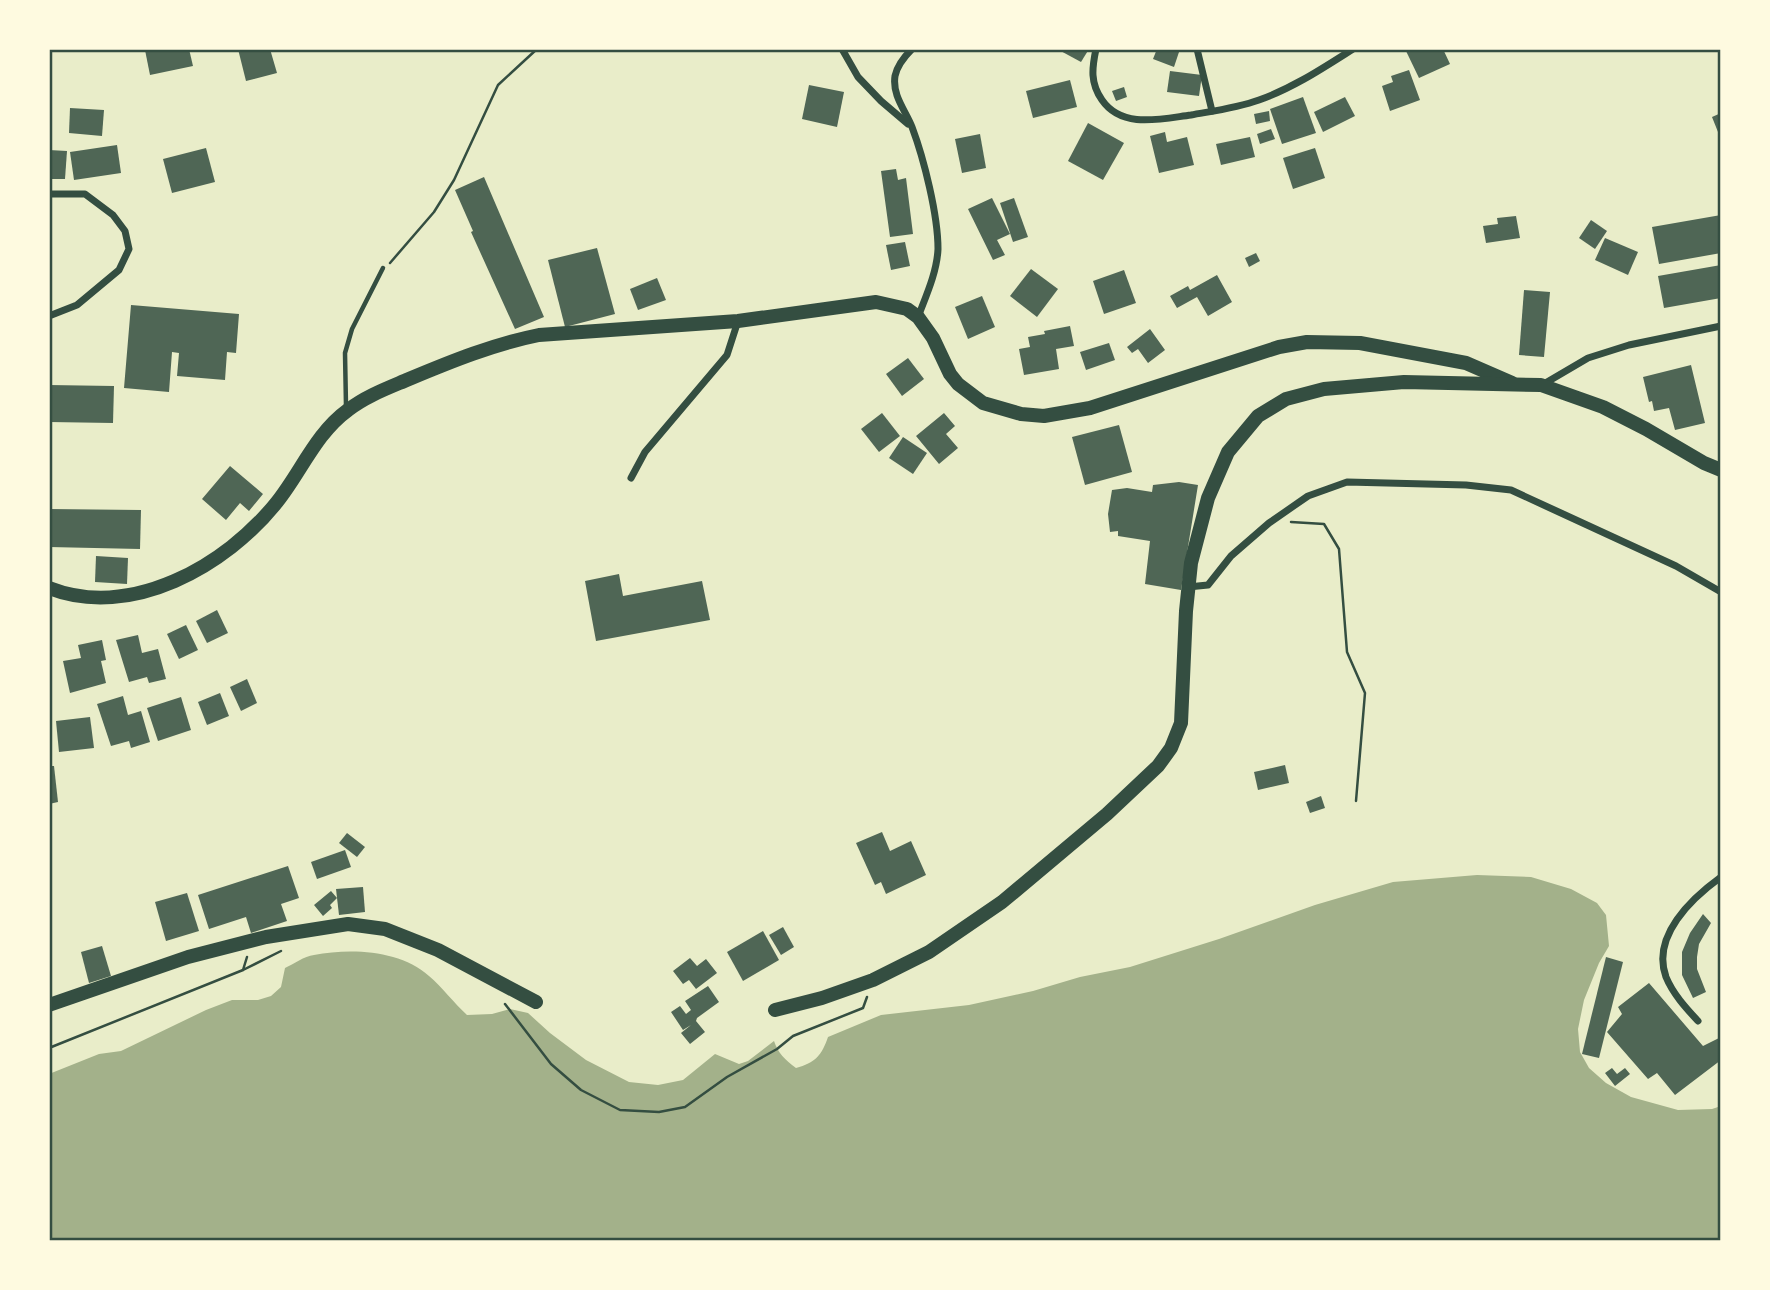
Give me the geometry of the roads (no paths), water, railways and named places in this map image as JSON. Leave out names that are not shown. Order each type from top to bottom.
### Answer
[{"type":"main road","points":[[49,588],[95,598],[135,595],[169,583],[222,554],[261,521],[330,426],[346,411],[375,394],[455,360],[507,342],[553,334],[738,321],[876,302],[907,309],[918,317],[933,338],[940,356],[958,384],[983,403],[1021,414],[1044,416],[1090,408],[1279,347],[1307,342],[1360,343],[1440,357],[1466,363],[1512,383]]},
{"type":"main road","points":[[775,1010],[822,998],[873,980],[929,953],[1002,901],[1107,814],[1158,766],[1171,748],[1181,723],[1188,587],[1191,563],[1208,498],[1228,452],[1258,416],[1286,399],[1324,389],[1404,382],[1541,385],[1603,407],[1721,470]]},
{"type":"main road","points":[[49,1004],[188,957],[252,941],[348,924],[386,929],[438,950],[536,1002]]},
{"type":"street","points":[[842,49],[858,77],[912,127]]},
{"type":"street","points":[[912,49],[895,76],[897,99],[912,127],[930,194],[937,249],[934,271],[918,317]]},
{"type":"street","points":[[1096,49],[1091,70],[1096,92],[1109,110],[1128,119],[1153,121],[1258,101],[1297,84],[1353,49]]},
{"type":"street","points":[[1198,49],[1212,111]]},
{"type":"street","points":[[49,194],[85,194],[113,215],[125,231],[129,249],[119,270],[77,305],[49,316]]},
{"type":"street","points":[[631,478],[645,452],[727,355],[738,321]]},
{"type":"street","points":[[1541,385],[1588,358],[1629,345],[1721,326]]},
{"type":"street","points":[[1188,587],[1208,584],[1231,556],[1269,523],[1308,496],[1347,482],[1486,486],[1511,490],[1676,566],[1721,592]]},
{"type":"street","points":[[1698,1021],[1668,982],[1662,963],[1664,945],[1675,923],[1690,903],[1721,877]]},
{"type":"lane","points":[[346,411],[345,353],[352,329],[383,268]]}]
